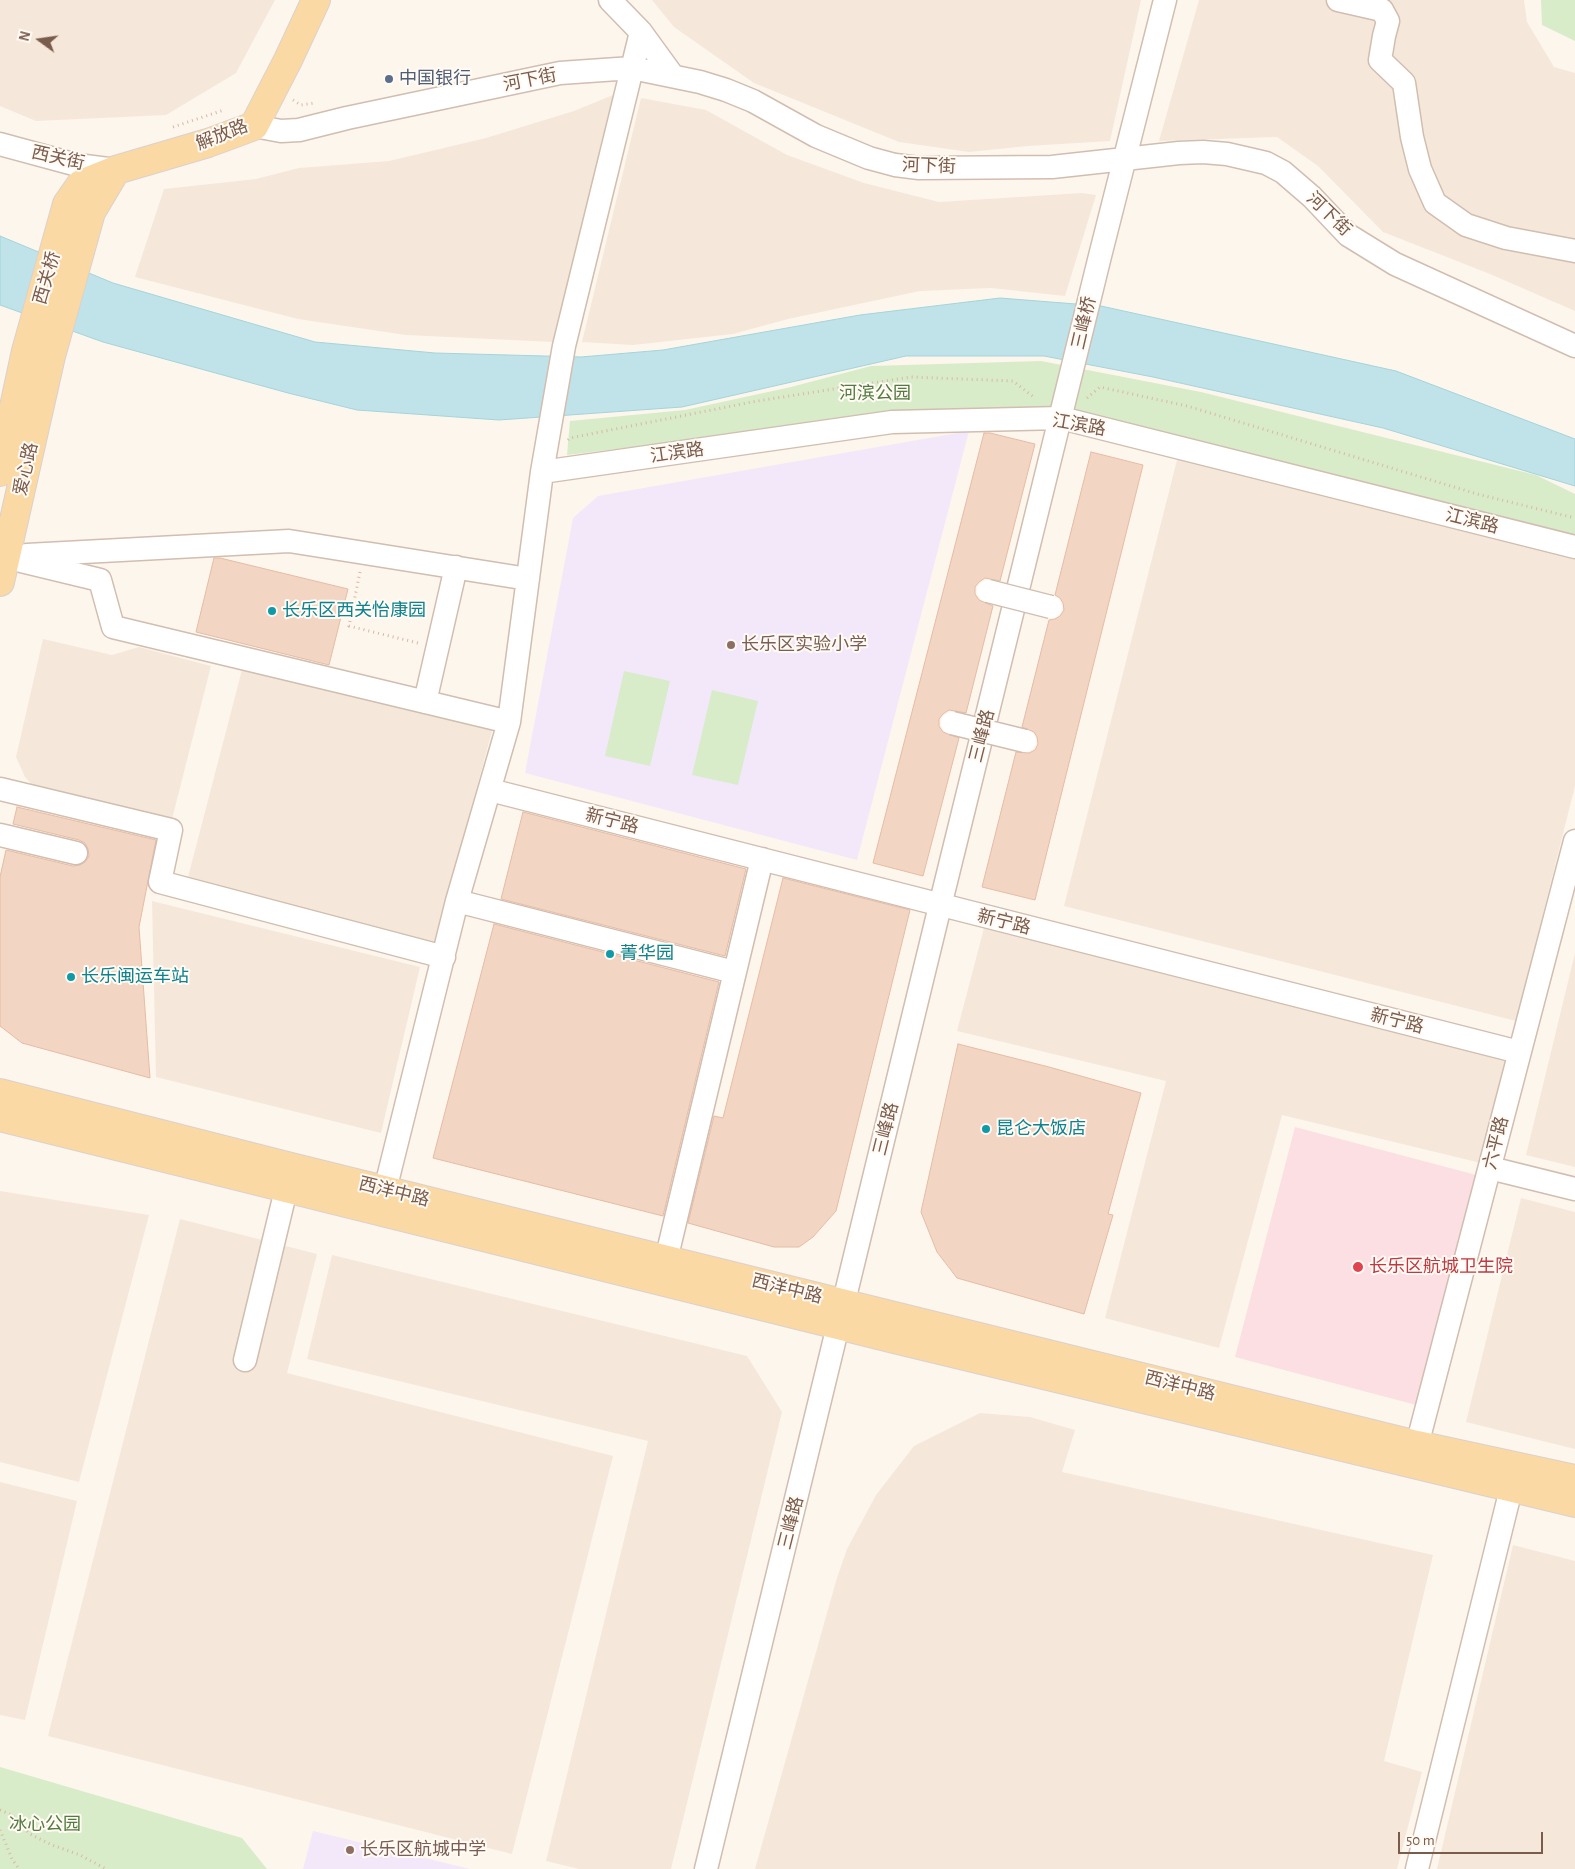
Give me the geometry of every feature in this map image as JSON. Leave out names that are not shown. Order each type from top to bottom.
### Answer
[{"type":"main road","name":"解放路","points":[[116,170],[254,126],[316,0]]},
{"type":"main road","name":"西关桥","points":[[39,353],[79,208],[116,170]]},
{"type":"main road","name":"爱心路","points":[[0,472],[39,353]]},
{"type":"main road","name":"爱心路","points":[[2,565],[39,353]]},
{"type":"main road","name":"西洋中路","points":[[0,1093],[289,1178],[385,1190],[666,1260],[842,1314],[1417,1445],[1514,1477],[1575,1503]]},
{"type":"main road","name":"西洋中路","points":[[0,1117],[289,1178],[1514,1477],[1575,1479]]},
{"type":"street","points":[[610,0],[641,32],[673,76]]},
{"type":"street","name":"三峰桥","points":[[1068,390],[1165,0]]},
{"type":"street","points":[[1338,0],[1382,10],[1388,21],[1380,60],[1404,83],[1412,137],[1420,169],[1435,203],[1466,225],[1506,238],[1575,251]]},
{"type":"street","points":[[385,1190],[457,902],[509,722],[542,472],[564,346],[641,32]]},
{"type":"street","name":"河下街","points":[[254,126],[281,131],[299,130],[560,73],[632,68],[700,82],[726,90],[783,117],[816,136],[869,158],[895,165],[919,168],[1052,167],[1179,153],[1227,154],[1266,163],[1283,172],[1298,184],[1348,234],[1395,264],[1575,346]]},
{"type":"street","name":"西关街","points":[[0,144],[77,165],[116,170]]},
{"type":"street","name":"三峰路","points":[[706,1869],[940,906],[1068,390]]},
{"type":"street","name":"江滨路","points":[[542,472],[892,422],[1061,418],[1575,547]]},
{"type":"street","points":[[2,565],[289,541],[528,579]]},
{"type":"street","points":[[2,565],[100,580],[113,627],[509,722]]},
{"type":"street","points":[[425,702],[456,567]]},
{"type":"street","points":[[988,591],[1051,607]]},
{"type":"street","points":[[952,723],[1024,741]]},
{"type":"street","points":[[0,789],[171,830],[160,882],[444,957]]},
{"type":"street","name":"新宁路","points":[[490,790],[1519,1052]]},
{"type":"street","points":[[0,835],[76,852]]},
{"type":"street","name":"六平路","points":[[1417,1445],[1519,1052],[1569,893],[1575,840]]},
{"type":"street","points":[[666,1260],[762,859]]},
{"type":"street","points":[[457,902],[734,972]]},
{"type":"street","points":[[1490,1168],[1575,1189]]},
{"type":"street","points":[[245,1360],[289,1178]]},
{"type":"street","points":[[1417,1869],[1514,1477]]},
{"type":"path","points":[[290,94],[293,100],[301,105],[321,102]]},
{"type":"path","points":[[171,128],[227,109]]},
{"type":"path","points":[[564,445],[570,438],[757,401],[911,377],[1014,381],[1061,418],[1100,387],[1187,406],[1477,494],[1575,518]]},
{"type":"path","points":[[364,553],[349,626],[438,648]]},
{"type":"path","points":[[0,1810],[12,1816],[30,1834],[52,1845],[80,1855],[106,1869]]},
{"type":"path","points":[[0,1830],[12,1859],[19,1869]]},
{"type":"shaded area","points":[[0,0],[275,0],[236,73],[166,115],[36,121],[0,106]]},
{"type":"shaded area","points":[[652,0],[1141,0],[1110,141],[969,152],[899,142],[754,83],[674,27]]},
{"type":"shaded area","points":[[1199,0],[1524,0],[1527,22],[1554,67],[1575,73],[1575,311],[1490,274],[1383,232],[1318,166],[1277,137],[1159,141]]},
{"type":"shaded area","points":[[613,95],[553,342],[406,335],[298,319],[135,277],[164,189],[256,179],[299,168],[389,161],[486,138],[574,111]]},
{"type":"shaded area","points":[[641,98],[706,110],[787,155],[864,183],[939,202],[1082,193],[1096,195],[1065,296],[991,288],[920,291],[788,319],[733,334],[633,345],[582,342]]},
{"type":"shaded area","name":"长乐区实验小学","points":[[969,431],[857,860],[525,773],[573,518],[598,496]]},
{"type":"shaded area","points":[[1178,456],[1575,557],[1575,786],[1516,1021],[1064,906]]},
{"type":"shaded area","points":[[43,639],[112,655],[139,647],[211,666],[172,819],[36,789],[25,777],[16,757]]},
{"type":"shaded area","points":[[244,662],[493,727],[435,946],[187,881]]},
{"type":"shaded area","points":[[152,901],[420,967],[381,1133],[156,1077]]},
{"type":"shaded area","points":[[984,928],[1508,1059],[1481,1163],[1282,1115],[1219,1348],[1105,1318],[1166,1081],[957,1031]]},
{"type":"shaded area","points":[[1575,953],[1575,1167],[1526,1155]]},
{"type":"shaded area","name":"长乐区航城卫生院","points":[[1295,1127],[1480,1176],[1420,1406],[1235,1357]]},
{"type":"shaded area","points":[[0,1191],[149,1215],[79,1482],[0,1462]]},
{"type":"shaded area","points":[[1521,1198],[1575,1212],[1575,1449],[1466,1422]]},
{"type":"shaded area","points":[[180,1219],[317,1254],[287,1373],[613,1456],[512,1854],[48,1736]]},
{"type":"shaded area","points":[[332,1255],[747,1356],[782,1412],[671,1869],[579,1869],[546,1861],[648,1441],[307,1359]]},
{"type":"shaded area","points":[[980,1413],[1030,1417],[1075,1430],[1062,1472],[1433,1555],[1384,1761],[1422,1772],[1397,1869],[755,1869],[836,1581],[847,1549],[876,1495],[914,1446]]},
{"type":"shaded area","points":[[0,1482],[77,1501],[25,1720],[0,1715]]},
{"type":"shaded area","points":[[1513,1545],[1575,1561],[1575,1869],[1437,1869]]},
{"type":"shaded area","name":"长乐区航城中学","points":[[313,1831],[470,1869],[303,1869]]},
{"type":"green space","points":[[1541,0],[1575,0],[1575,41],[1542,25]]},
{"type":"green space","name":"河滨公园","points":[[1041,361],[1201,392],[1536,475],[1575,494],[1575,535],[1085,412],[1027,408],[798,427],[567,455],[570,421],[685,410],[791,387],[871,366]]},
{"type":"green space","points":[[624,671],[670,681],[650,766],[605,756]]},
{"type":"green space","points":[[712,690],[758,701],[738,785],[692,775]]},
{"type":"green space","name":"冰心公园","points":[[0,1767],[242,1838],[267,1869],[0,1869]]},
{"type":"water","points":[[0,236],[113,283],[315,342],[435,353],[581,357],[663,350],[860,315],[1000,298],[1101,306],[1396,371],[1575,439],[1575,486],[1383,428],[1153,377],[1044,356],[906,356],[682,407],[499,420],[357,410],[103,342],[0,305]]},
{"type":"building","points":[[984,433],[1035,444],[1000,581],[985,578],[975,587],[975,594],[979,600],[993,606],[966,713],[949,710],[939,719],[939,726],[943,732],[959,738],[923,876],[873,863]]},
{"type":"building","points":[[1091,452],[1143,465],[1035,900],[982,887],[1016,752],[1029,753],[1035,750],[1038,744],[1034,732],[1022,727],[1049,620],[1060,616],[1064,610],[1060,598],[1055,595]]},
{"type":"building","name":"长乐区西关怡康园","points":[[214,558],[348,589],[329,665],[196,632]]},
{"type":"building","name":"长乐闽运车站","points":[[17,807],[156,840],[139,927],[150,1078],[22,1043],[0,1026],[0,877],[6,850],[73,866],[85,862],[89,856],[85,843],[79,840],[13,824]]},
{"type":"building","points":[[523,812],[746,869],[725,956],[501,899]]},
{"type":"building","points":[[783,878],[910,910],[836,1211],[813,1237],[799,1247],[774,1247],[688,1223],[714,1116],[723,1118]]},
{"type":"building","points":[[494,924],[719,982],[663,1216],[433,1158]]},
{"type":"building","name":"昆仑大饭店","points":[[958,1044],[1141,1093],[1108,1214],[1113,1215],[1084,1314],[957,1278],[937,1252],[921,1212]]},
{"type":"place","name":"中国银行","points":[[389,79]]},
{"type":"place","name":"长乐区西关怡康园","points":[[272,611]]},
{"type":"place","name":"长乐区实验小学","points":[[731,645]]},
{"type":"place","name":"菁华园","points":[[610,954]]},
{"type":"place","name":"长乐闽运车站","points":[[71,977]]},
{"type":"place","name":"昆仑大饭店","points":[[986,1129]]},
{"type":"place","name":"长乐区航城卫生院","points":[[1358,1267]]},
{"type":"place","name":"长乐区航城中学","points":[[350,1850]]}]
